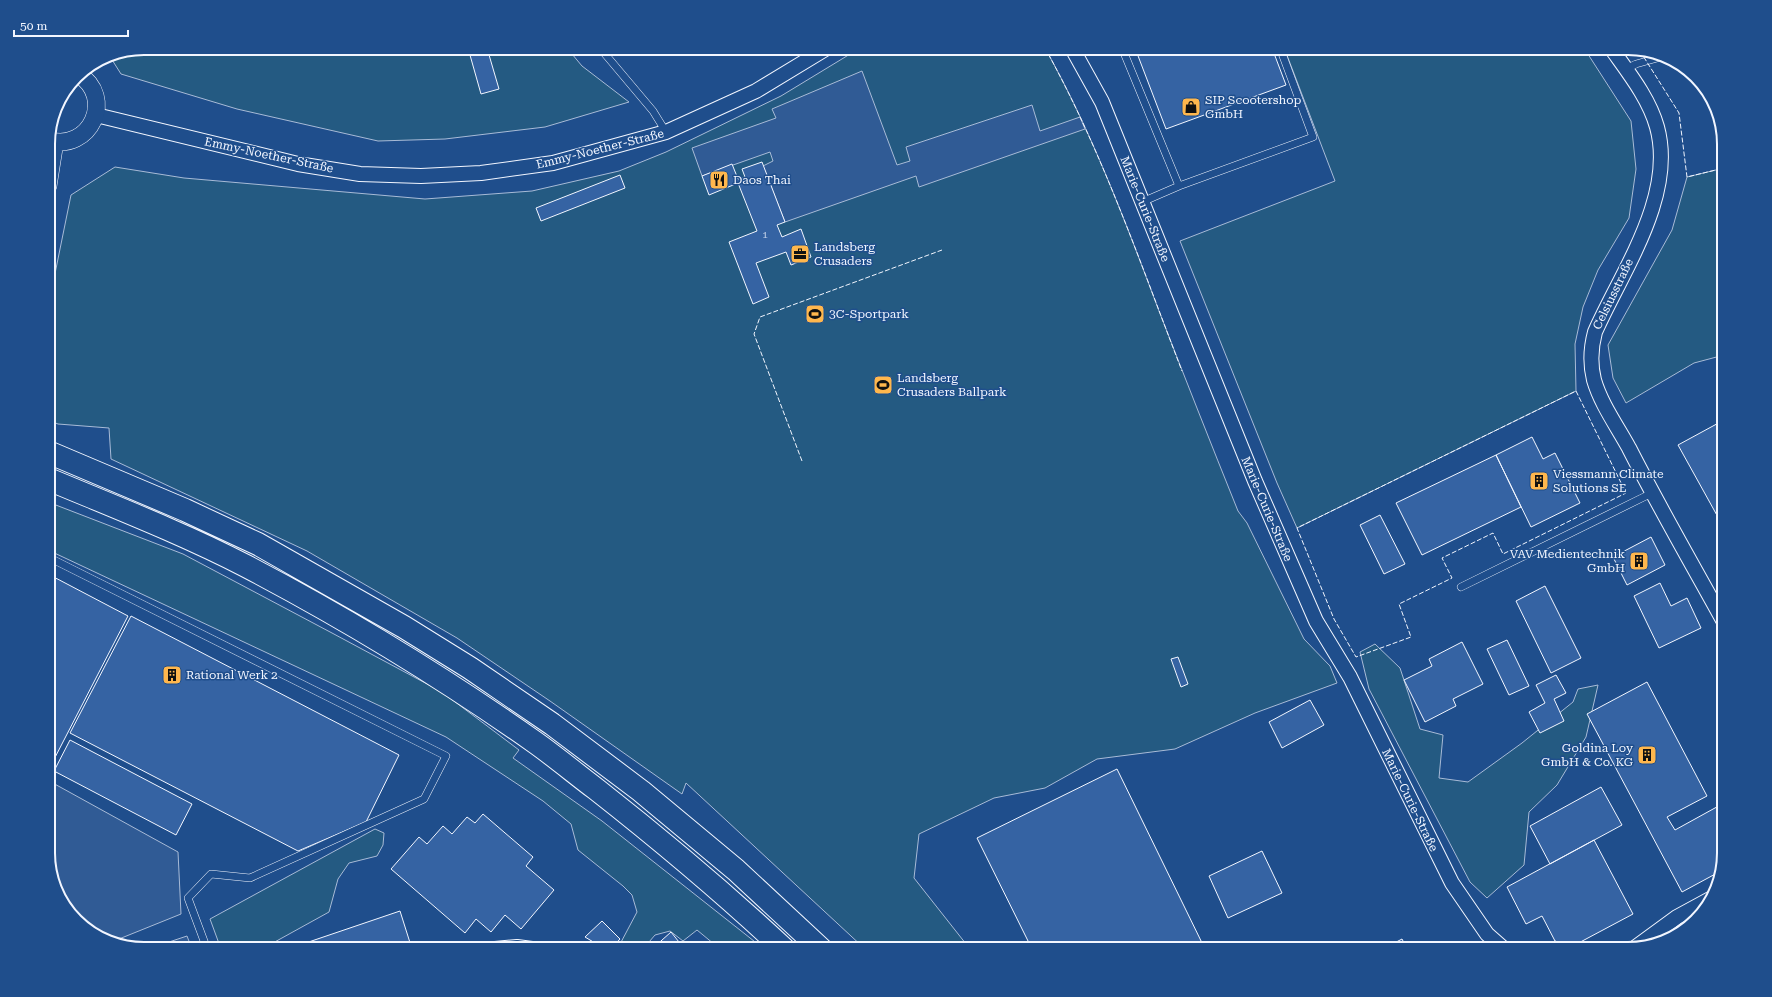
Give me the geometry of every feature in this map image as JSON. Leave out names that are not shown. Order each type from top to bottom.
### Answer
[{"type":"highway","points":[[55,455],[185,510],[258,544],[404,626],[470,668],[552,724],[641,791],[736,870],[813,942]]},
{"type":"highway","points":[[55,482],[174,532],[246,566],[398,651],[456,688],[538,744],[624,811],[722,891],[777,942]]},
{"type":"street","name":"Emmy-Noether-Straße","points":[[96,115],[298,164],[360,174],[421,176],[481,173],[553,164],[666,132],[756,91],[816,55]]},
{"type":"street","name":"Marie-Curie-Straße","points":[[1076,55],[1102,102],[1255,481],[1316,621],[1350,677],[1452,883],[1487,934],[1496,942]]},
{"type":"street","name":"Celsiusstraße","points":[[1616,55],[1647,103],[1657,127],[1661,168],[1649,221],[1594,332],[1592,342],[1592,364],[1597,388],[1652,493],[1717,609]]},
{"type":"street","points":[[55,141],[65,142],[80,136],[91,125],[96,115],[97,105],[95,94],[90,85],[83,79]]},
{"type":"street","points":[[1646,940],[1677,917],[1701,904]]},
{"type":"lane","points":[[606,55],[653,111],[666,132]]},
{"type":"lane","points":[[1125,55],[1179,186]]},
{"type":"lane","points":[[1142,202],[1179,186],[1313,137],[1283,55]]},
{"type":"lane","points":[[1626,69],[1636,64],[1654,59]]},
{"type":"lane","points":[[1461,588],[1652,493]]},
{"type":"lane","points":[[55,560],[446,756],[424,799],[250,878],[211,874],[188,898],[204,942]]},
{"type":"shaded area","points":[[138,55],[573,55],[582,66],[629,102],[545,127],[445,139],[378,141],[237,109],[121,74],[113,61]]},
{"type":"shaded area","points":[[848,55],[1049,55],[1078,112],[1107,177],[1238,511],[1247,523],[1304,639],[1330,666],[1337,683],[1255,713],[1175,749],[1097,759],[1045,788],[994,798],[919,834],[914,878],[964,942],[857,942],[686,783],[682,794],[550,701],[457,638],[307,551],[111,459],[109,428],[55,423],[55,274],[71,195],[115,167],[184,178],[425,199],[532,191],[619,171],[666,152],[781,96]]},
{"type":"shaded area","points":[[1287,55],[1589,55],[1631,121],[1636,169],[1629,218],[1598,270],[1583,307],[1575,344],[1576,391],[1297,528],[1277,483],[1180,241],[1335,181]]},
{"type":"shaded area","points":[[862,71],[897,165],[910,161],[906,147],[1032,105],[1040,131],[1080,117],[1085,129],[919,187],[916,176],[785,222],[763,166],[773,161],[770,152],[702,176],[692,148],[776,118],[772,109]]},
{"type":"shaded area","points":[[1717,170],[1717,357],[1694,363],[1626,403],[1613,378],[1608,345],[1672,230],[1687,177]]},
{"type":"shaded area","points":[[55,505],[183,554],[442,692],[519,750],[513,758],[602,821],[755,942],[712,942],[697,930],[683,941],[670,931],[655,935],[649,942],[621,942],[637,912],[632,895],[578,850],[571,824],[543,801],[446,737],[55,553]]},
{"type":"shaded area","points":[[1375,644],[1400,668],[1420,729],[1443,735],[1439,778],[1468,782],[1522,743],[1573,702],[1578,689],[1598,685],[1586,737],[1557,785],[1529,812],[1524,865],[1487,898],[1470,882],[1369,689],[1360,652]]},
{"type":"shaded area","points":[[55,784],[178,852],[181,914],[120,939],[99,930],[81,916],[67,898],[57,871],[55,859]]},
{"type":"shaded area","points":[[375,829],[384,833],[383,845],[377,856],[349,863],[338,879],[329,912],[275,942],[218,942],[210,919]]},
{"type":"shaded area","points":[[187,936],[189,942],[169,942]]},
{"type":"building","points":[[470,55],[489,55],[499,89],[481,94]]},
{"type":"building","name":"SIP Scootershop GmbH","points":[[1138,55],[1275,55],[1286,85],[1166,129]]},
{"type":"building","points":[[762,162],[785,222],[777,225],[782,237],[801,229],[811,257],[791,265],[786,252],[756,263],[769,297],[753,304],[729,242],[757,231],[738,183],[709,195],[702,176],[732,164],[738,179],[745,177],[742,169]]},
{"type":"building","points":[[620,175],[625,188],[541,221],[536,208]]},
{"type":"building","points":[[1717,424],[1717,515],[1678,445]]},
{"type":"building","name":"Viessmann Climate Solutions SE","points":[[1532,437],[1543,459],[1555,453],[1580,503],[1531,527],[1496,455]]},
{"type":"building","points":[[1496,455],[1521,507],[1422,555],[1396,503]]},
{"type":"building","points":[[1380,515],[1405,564],[1384,574],[1360,525]]},
{"type":"building","name":"VAV Medientechnik GmbH","points":[[1651,537],[1665,565],[1627,585],[1613,557]]},
{"type":"building","points":[[55,578],[128,616],[55,757]]},
{"type":"building","points":[[1660,583],[1671,606],[1687,598],[1701,628],[1659,648],[1634,596]]},
{"type":"building","points":[[1545,586],[1581,658],[1551,673],[1516,601]]},
{"type":"building","name":"Rational Werk 2","points":[[131,616],[399,755],[366,822],[298,851],[70,733]]},
{"type":"building","points":[[1507,640],[1529,686],[1509,695],[1487,649]]},
{"type":"building","points":[[1462,642],[1483,684],[1453,699],[1456,706],[1425,722],[1404,680],[1432,666],[1429,659]]},
{"type":"building","points":[[1178,657],[1188,684],[1181,687],[1171,659]]},
{"type":"building","points":[[1556,675],[1566,693],[1554,699],[1564,721],[1540,733],[1529,712],[1545,703],[1536,685]]},
{"type":"building","name":"Goldina Loy GmbH & Co. KG","points":[[1647,682],[1707,796],[1667,817],[1675,830],[1717,807],[1717,853],[1714,875],[1682,892],[1587,714]]},
{"type":"building","points":[[1310,700],[1324,725],[1282,748],[1269,722]]},
{"type":"building","points":[[70,740],[192,804],[176,835],[55,772]]},
{"type":"building","points":[[1117,769],[1202,942],[1029,942],[977,838]]},
{"type":"building","points":[[1601,787],[1622,825],[1550,864],[1530,826]]},
{"type":"building","points":[[483,814],[533,857],[526,866],[554,890],[521,929],[505,915],[491,932],[476,919],[465,933],[391,869],[419,837],[427,844],[443,826],[452,834],[467,817],[475,823]]},
{"type":"building","points":[[1594,840],[1633,914],[1580,942],[1558,942],[1555,941],[1542,916],[1526,924],[1507,887]]},
{"type":"building","points":[[1262,851],[1282,893],[1228,918],[1209,876]]},
{"type":"building","points":[[400,911],[410,942],[309,942]]},
{"type":"building","points":[[602,921],[620,939],[617,942],[593,942],[585,937]]},
{"type":"building","points":[[671,932],[679,942],[660,942]]},
{"type":"building","points":[[1402,939],[1404,942],[1396,942]]},
{"type":"fence","points":[[1049,55],[1085,127],[1119,207],[1182,371]]},
{"type":"fence","points":[[1644,57],[1679,113],[1687,177],[1717,170]]},
{"type":"fence","points":[[802,461],[754,334],[760,317],[942,250]]},
{"type":"fence","points":[[1576,391],[1626,493],[1503,554],[1493,533],[1442,558],[1452,578],[1399,604],[1411,637],[1356,657],[1334,619],[1297,528],[1576,391]]},
{"type":"place","name":"SIP Scootershop GmbH","points":[[1191,107]]},
{"type":"place","name":"Daos Thai","points":[[719,180]]},
{"type":"place","name":"Landsberg Crusaders","points":[[800,254]]},
{"type":"place","name":"3C-Sportpark","points":[[815,314]]},
{"type":"place","name":"Landsberg Crusaders Ballpark","points":[[883,385]]},
{"type":"place","name":"Viessmann Climate Solutions SE","points":[[1539,481]]},
{"type":"place","name":"VAV Medientechnik GmbH","points":[[1639,561]]},
{"type":"place","name":"Rational Werk 2","points":[[172,675]]},
{"type":"place","name":"Goldina Loy GmbH & Co. KG","points":[[1647,755]]}]
